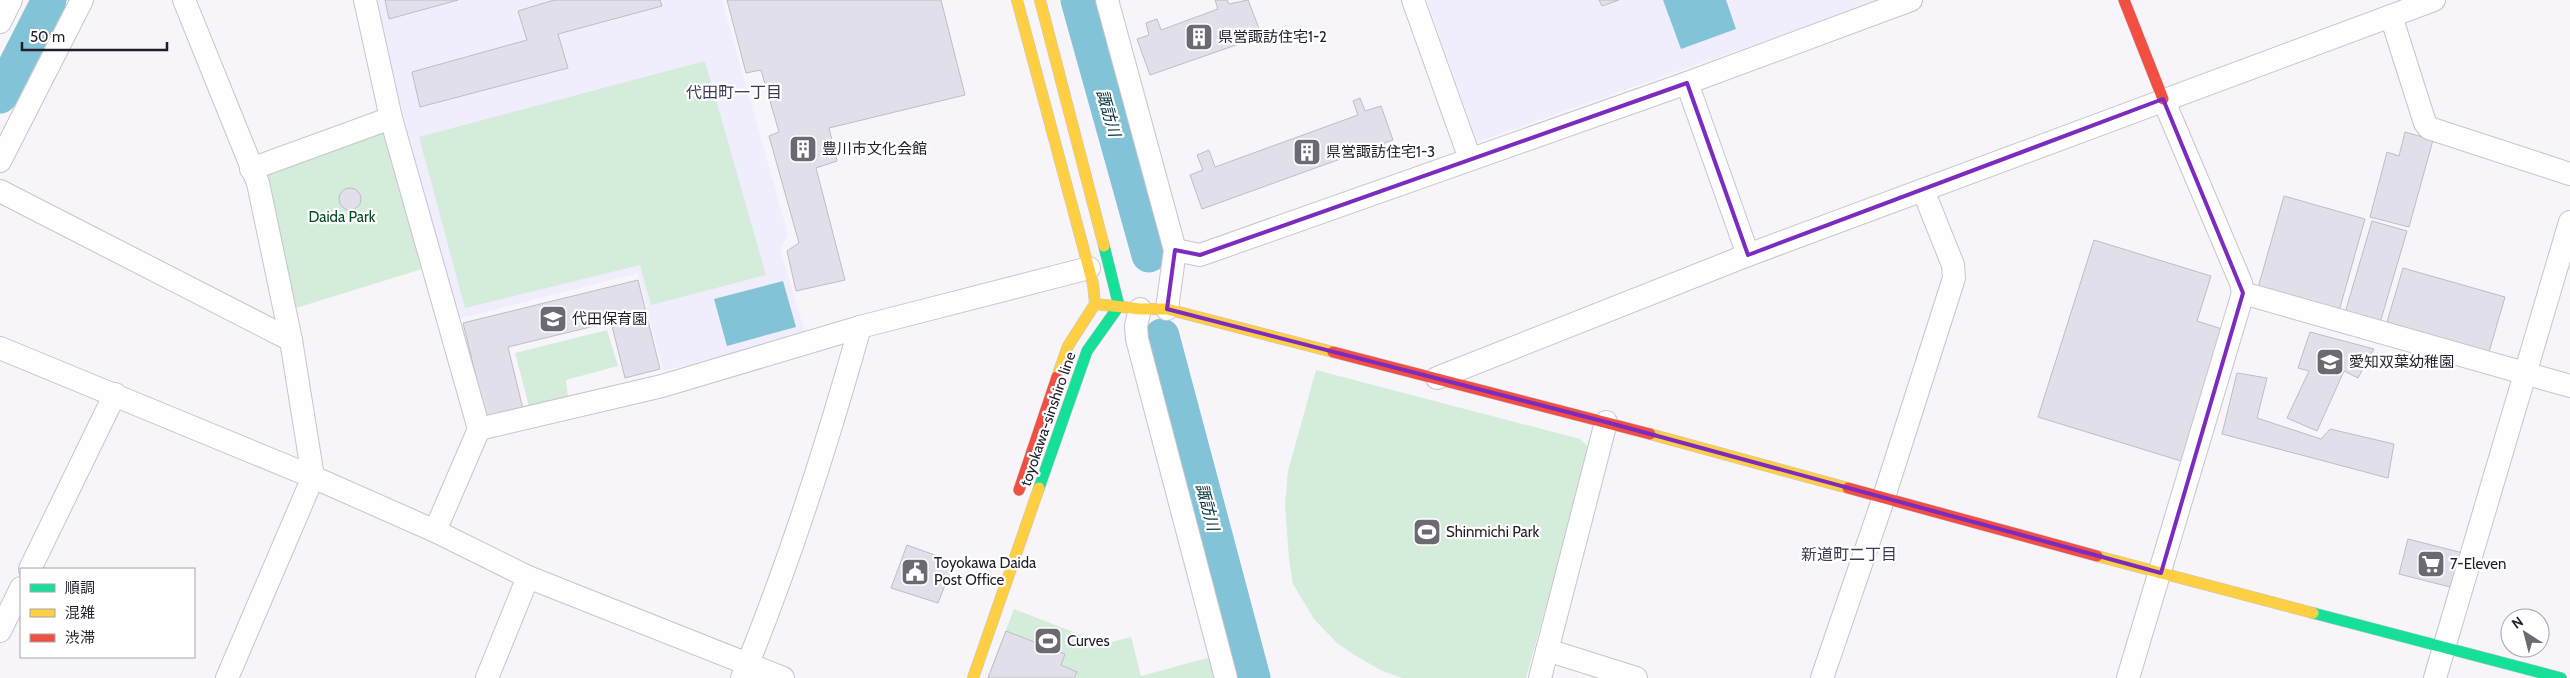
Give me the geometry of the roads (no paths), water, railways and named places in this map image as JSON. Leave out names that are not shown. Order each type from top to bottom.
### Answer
[{"type":"street","points":[[0,22],[11,0]]},
{"type":"street","points":[[0,161],[82,0]]},
{"type":"street","points":[[184,0],[258,183],[291,340],[313,477],[227,678]]},
{"type":"street","points":[[365,0],[391,118],[479,429],[436,531]]},
{"type":"street","points":[[1017,0],[1089,268],[1095,304],[1167,309],[1606,422],[1884,496],[2161,573],[2561,678]]},
{"type":"street","points":[[1040,0],[1136,326],[1137,339],[1226,678]]},
{"type":"street","points":[[1107,0],[1175,250],[1167,309]]},
{"type":"street","points":[[1413,0],[1470,159]]},
{"type":"street","points":[[1175,250],[1200,255],[1687,83],[1911,0]]},
{"type":"street","points":[[2124,0],[2163,99],[2241,283],[2243,293],[2161,573],[2128,678]]},
{"type":"street","points":[[1437,378],[1748,255],[2163,99],[2434,0]]},
{"type":"street","points":[[2391,16],[2424,124],[2429,128],[2570,174]]},
{"type":"street","points":[[1687,83],[1748,255]]},
{"type":"street","points":[[251,169],[391,118]]},
{"type":"street","points":[[1822,678],[1884,496],[1954,278],[1953,266],[1923,190]]},
{"type":"street","points":[[0,191],[291,340]]},
{"type":"street","points":[[2435,678],[2446,647],[2570,222]]},
{"type":"street","points":[[479,429],[662,386],[860,327],[1089,268]]},
{"type":"street","points":[[2243,293],[2570,386]]},
{"type":"street","name":"toyokawa-sinshiro line","points":[[1014,502],[1068,346],[1095,304]]},
{"type":"street","name":"toyokawa-sinshiro line","points":[[973,678],[1088,351],[1129,307]]},
{"type":"street","points":[[745,671],[832,425],[860,327]]},
{"type":"street","points":[[0,348],[313,477],[436,531],[528,577],[745,671],[783,678]]},
{"type":"street","points":[[30,568],[115,394]]},
{"type":"street","points":[[1540,678],[1606,422]]},
{"type":"street","points":[[487,678],[528,577]]},
{"type":"street","points":[[0,631],[20,590]]},
{"type":"street","points":[[1547,650],[1636,678]]},
{"type":"water","points":[[1663,0],[1726,0],[1736,29],[1681,49]]},
{"type":"water","points":[[783,281],[796,327],[727,346],[714,299]]},
{"type":"waterway","points":[[0,96],[49,0]]},
{"type":"waterway","name":"諏訪川","points":[[1078,0],[1149,255]]},
{"type":"waterway","name":"諏訪川","points":[[1162,336],[1253,678]]},
{"type":"place","name":"県営諏訪住宅1-2","points":[[1199,37]]},
{"type":"place","name":"豊川市文化会館","points":[[803,149]]},
{"type":"place","name":"県営諏訪住宅1-3","points":[[1307,152]]},
{"type":"place","name":"代田保育園","points":[[553,319]]},
{"type":"place","name":"愛知双葉幼稚園","points":[[2330,362]]},
{"type":"place","name":"Shinmichi Park","points":[[1427,532]]},
{"type":"place","name":"7-Eleven","points":[[2431,564]]},
{"type":"place","name":"Toyokawa Daida Post Office","points":[[915,572]]},
{"type":"place","name":"Curves","points":[[1048,641]]},
{"type":"district","name":"代田町一丁目","points":[[734,92]]},
{"type":"district","name":"新道町二丁目","points":[[1849,554]]},
{"type":"park label","name":"Daida Park","points":[[342,217]]}]
